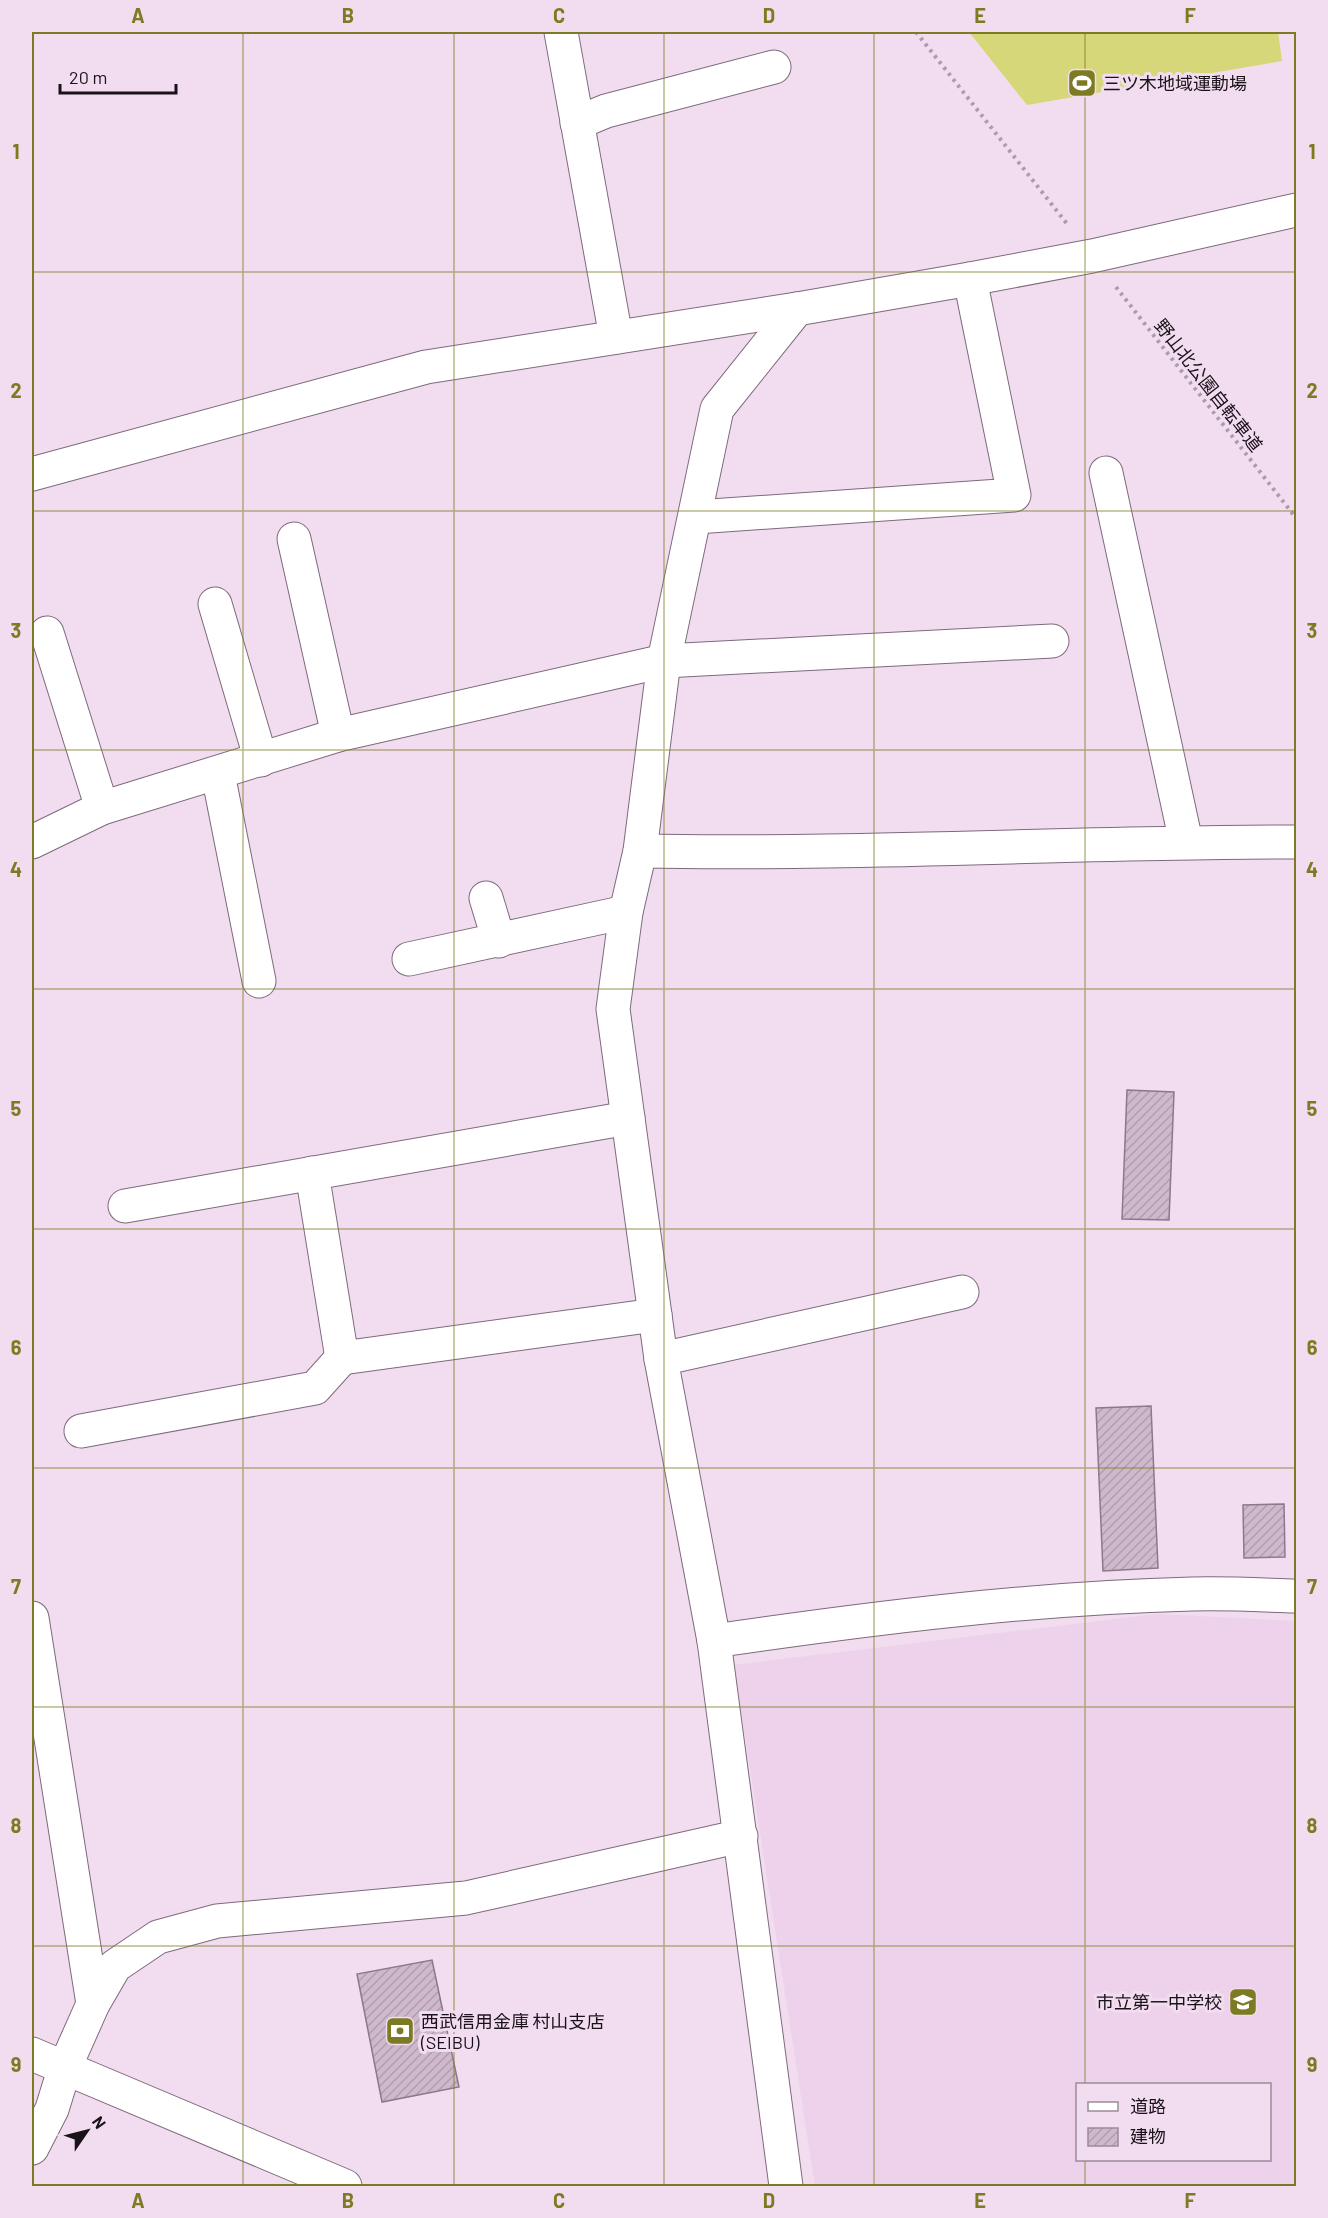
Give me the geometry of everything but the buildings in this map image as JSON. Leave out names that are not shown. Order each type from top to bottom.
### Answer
[{"type":"street","points":[[561,32],[616,337]]},
{"type":"street","points":[[577,123],[606,111],[774,67]]},
{"type":"street","points":[[32,474],[426,367],[797,309],[970,279],[1092,256],[1296,210]]},
{"type":"street","points":[[696,517],[1014,495],[970,279]]},
{"type":"street","points":[[786,2187],[714,1641],[661,1359],[613,1009],[626,912],[639,851],[664,661],[717,409],[797,309]]},
{"type":"street","points":[[1106,473],[1186,842]]},
{"type":"street","points":[[294,539],[338,735]]},
{"type":"street","points":[[215,604],[261,760]]},
{"type":"street","points":[[47,633],[102,808]]},
{"type":"street","points":[[32,842],[102,808],[338,735],[664,661],[1052,641]]},
{"type":"street","points":[[218,774],[259,981]]},
{"type":"street","points":[[639,851],[765,854],[1186,842],[1296,842]]},
{"type":"street","points":[[486,898],[499,941]]},
{"type":"street","points":[[408,959],[626,912]]},
{"type":"street","points":[[125,1206],[628,1118]]},
{"type":"street","points":[[312,1173],[342,1358]]},
{"type":"street","points":[[661,1359],[962,1292]]},
{"type":"street","points":[[81,1431],[315,1388],[342,1358],[655,1315]]},
{"type":"street","points":[[714,1641],[860,1620],[1096,1599],[1194,1594],[1296,1596]]},
{"type":"street","points":[[32,1618],[93,2004]]},
{"type":"street","points":[[32,2148],[52,2109],[65,2067],[93,2004],[115,1966],[158,1937],[217,1921],[466,1898],[741,1836]]},
{"type":"street","points":[[32,2054],[345,2187]]},
{"type":"path","points":[[916,32],[1075,234]]},
{"type":"path","name":"野山北公園自転車道","points":[[1110,279],[1296,518]]},
{"type":"shaded area","name":"三ツ木地域運動場","points":[[969,32],[1278,32],[1282,61],[1027,105]]},
{"type":"shaded area","points":[[1157,1614],[1296,1621],[1296,2186],[815,2186],[734,1665]]},
{"type":"place","name":"三ツ木地域運動場","points":[[1082,83]]},
{"type":"place","name":"市立第一中学校","points":[[1243,2002]]},
{"type":"place","name":"西武信用金庫 村山支店 (SEIBU)","points":[[400,2031]]}]
